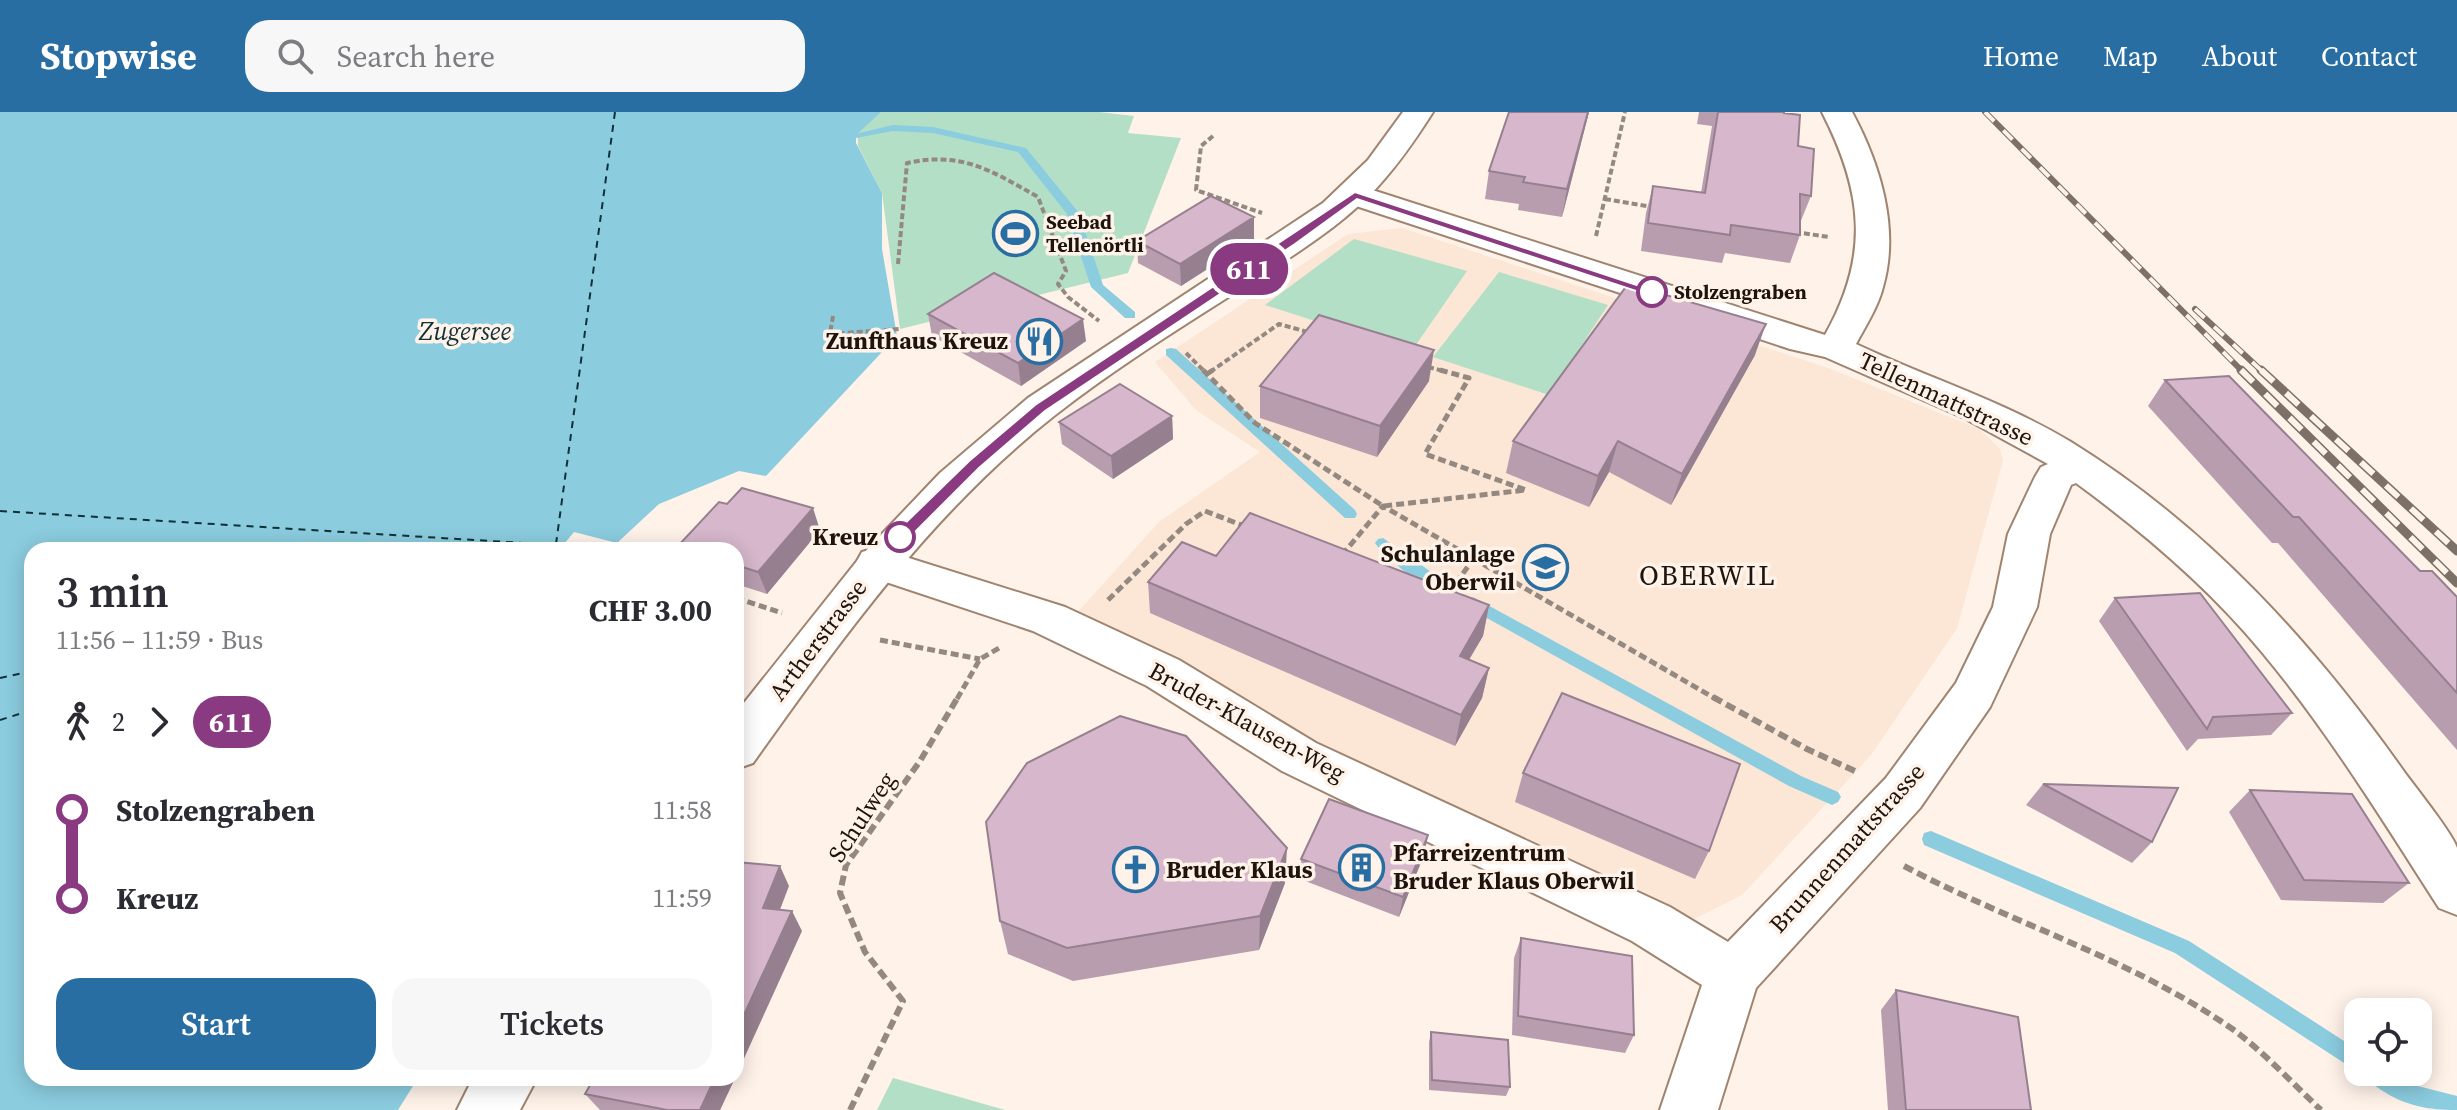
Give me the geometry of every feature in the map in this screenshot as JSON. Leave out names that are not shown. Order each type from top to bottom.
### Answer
[{"type":"street","name":"Artherstrasse","points":[[744,738],[877,563],[974,465],[1040,408],[1291,242],[1355,195],[1396,148],[1418,112]]},
{"type":"street","points":[[1836,348],[1868,283],[1873,207],[1849,132],[1837,112]]},
{"type":"street","name":"Tellenmattstrasse","points":[[1355,195],[1803,341],[1836,348],[2024,433],[2116,491],[2191,554],[2276,638],[2377,770],[2457,892]]},
{"type":"street","name":"Brunnenmattstrasse","points":[[1689,1110],[1733,974],[1903,793],[1974,694],[2015,607],[2029,534],[2055,477],[2076,466]]},
{"type":"street","name":"Bruder-Klausen-Weg","points":[[877,563],[1062,625],[1163,673],[1299,757],[1651,924],[1733,974]]},
{"type":"street","points":[[486,1110],[502,1086]]},
{"type":"path","points":[[1584,271],[1590,262],[1625,112]]},
{"type":"path","points":[[1213,136],[1201,146],[1196,190],[1267,215]]},
{"type":"path","points":[[898,264],[907,163],[931,156],[949,157],[982,167],[1038,197],[1066,271],[1058,284],[1068,297],[1102,323]]},
{"type":"path","points":[[1605,199],[1653,208]]},
{"type":"path","points":[[827,351],[833,316]]},
{"type":"path","points":[[1207,374],[1279,324],[1323,336]]},
{"type":"path","points":[[830,334],[900,329]]},
{"type":"path","points":[[1184,351],[1255,423],[1383,506],[1793,742],[1903,793]]},
{"type":"path","points":[[1337,561],[1383,506],[1526,490],[1425,454],[1469,378],[1425,366]]},
{"type":"path","name":"Schulweg","points":[[850,1110],[903,1001],[865,952],[840,893],[846,865],[920,761],[980,659],[1062,625],[1205,511],[1247,527]]},
{"type":"path","points":[[1442,602],[1474,558]]},
{"type":"path","points":[[744,601],[786,614]]},
{"type":"path","points":[[880,640],[980,659]]},
{"type":"path","points":[[1860,841],[1951,891],[2124,965],[2232,1029],[2321,1110]]},
{"type":"shaded area","name":"Schulanlage Oberwil","points":[[1402,228],[1831,369],[1979,429],[2000,449],[2003,461],[1957,628],[1871,755],[1742,895],[1694,919],[1662,915],[1297,745],[1076,614],[1159,522],[1260,452],[1196,410],[1155,362],[1348,234]]},
{"type":"green space","name":"Seebad Tellenörtli","points":[[870,112],[1099,112],[1134,116],[1128,133],[1181,138],[1128,273],[900,329],[882,193],[858,146],[857,120]]},
{"type":"green space","points":[[1354,239],[1467,271],[1411,352],[1265,305]]},
{"type":"green space","points":[[1499,272],[1608,305],[1549,395],[1433,357]]},
{"type":"green space","points":[[893,1078],[1005,1110],[877,1110]]},
{"type":"water","name":"Zugersee","points":[[0,112],[881,112],[856,135],[856,143],[882,193],[882,249],[897,336],[766,476],[739,471],[659,504],[618,542],[574,532],[566,542],[24,542],[24,1086],[413,1086],[398,1110],[0,1110]]},
{"type":"building","points":[[1509,112],[1588,112],[1567,189],[1523,182],[1525,177],[1489,171]]},
{"type":"building","points":[[1718,112],[1784,112],[1800,115],[1798,146],[1814,149],[1811,196],[1800,194],[1800,235],[1731,225],[1730,235],[1648,223],[1653,186],[1705,193]]},
{"type":"building","points":[[1211,196],[1254,217],[1180,264],[1137,241]]},
{"type":"building","points":[[994,273],[1083,319],[1018,363],[928,314]]},
{"type":"building","points":[[1628,284],[1766,324],[1682,474],[1618,441],[1598,476],[1513,441]]},
{"type":"building","points":[[1319,315],[1434,350],[1380,426],[1260,386]]},
{"type":"building","points":[[2229,376],[2420,571],[2432,571],[2457,597],[2457,693],[2299,517],[2293,517],[2165,380]]},
{"type":"building","points":[[1120,384],[1172,416],[1111,456],[1059,422]]},
{"type":"building","points":[[742,488],[813,508],[758,572],[744,568],[744,542],[682,542],[719,502],[727,504]]},
{"type":"building","points":[[1250,513],[1489,605],[1460,656],[1489,668],[1461,715],[1148,582],[1182,542],[1216,556]]},
{"type":"building","points":[[2200,593],[2292,713],[2213,717],[2207,729],[2115,598]]},
{"type":"building","points":[[1562,693],[1740,764],[1709,851],[1523,773]]},
{"type":"building","name":"Bruder Klaus","points":[[1120,716],[1186,736],[1287,848],[1260,916],[1067,948],[1000,921],[986,822],[1027,763]]},
{"type":"building","points":[[2043,784],[2178,788],[2152,842]]},
{"type":"building","points":[[2250,790],[2352,794],[2409,883],[2304,880]]},
{"type":"building","name":"Pfarreizentrum Bruder Klaus Oberwil","points":[[1329,799],[1428,835],[1403,897],[1301,859]]},
{"type":"building","points":[[744,863],[780,866],[763,908],[792,911],[744,1015]]},
{"type":"building","points":[[1521,938],[1632,956],[1634,1035],[1518,1016]]},
{"type":"building","points":[[1896,990],[2018,1017],[2031,1110],[1906,1110]]},
{"type":"building","points":[[1431,1032],[1508,1040],[1510,1087],[1432,1080]]},
{"type":"building","points":[[590,1086],[711,1086],[700,1110],[667,1110],[585,1094]]},
{"type":"waterway","points":[[856,135],[893,128],[933,130],[1022,150],[1073,213],[1097,287],[1130,315]]},
{"type":"waterway","points":[[1171,352],[1350,514]]},
{"type":"waterway","points":[[1383,543],[1411,568],[1428,578]]},
{"type":"waterway","points":[[1473,603],[1795,781],[1832,797]]},
{"type":"waterway","points":[[1931,839],[2182,947],[2344,1053]]},
{"type":"waterway","points":[[2394,1086],[2405,1093],[2457,1107]]},
{"type":"ferry route","points":[[556,542],[615,112]]},
{"type":"ferry route","points":[[0,511],[507,542]]},
{"type":"ferry route","points":[[0,678],[24,673]]},
{"type":"ferry route","points":[[0,720],[24,712]]},
{"type":"railway","points":[[1985,112],[2242,371]]},
{"type":"railway","points":[[2195,309],[2263,372]]},
{"type":"railway","points":[[2261,370],[2457,551]]},
{"type":"railway","points":[[2242,371],[2457,583]]},
{"type":"bus line","name":"611","points":[[900,537],[974,465],[1040,408],[1291,242],[1355,195],[1652,292]]},
{"type":"place","name":"Seebad Tellenörtli","points":[[1015,233]]},
{"type":"place","name":"Stolzengraben","points":[[1652,292]]},
{"type":"place","name":"Zunfthaus Kreuz","points":[[1039,341]]},
{"type":"place","name":"Kreuz","points":[[900,537]]},
{"type":"place","name":"Schulanlage Oberwil","points":[[1546,568]]},
{"type":"place","name":"Pfarreizentrum Bruder Klaus Oberwil","points":[[1362,867]]},
{"type":"place","name":"Bruder Klaus","points":[[1135,870]]},
{"type":"district","name":"OBERWIL","points":[[1708,575]]}]
